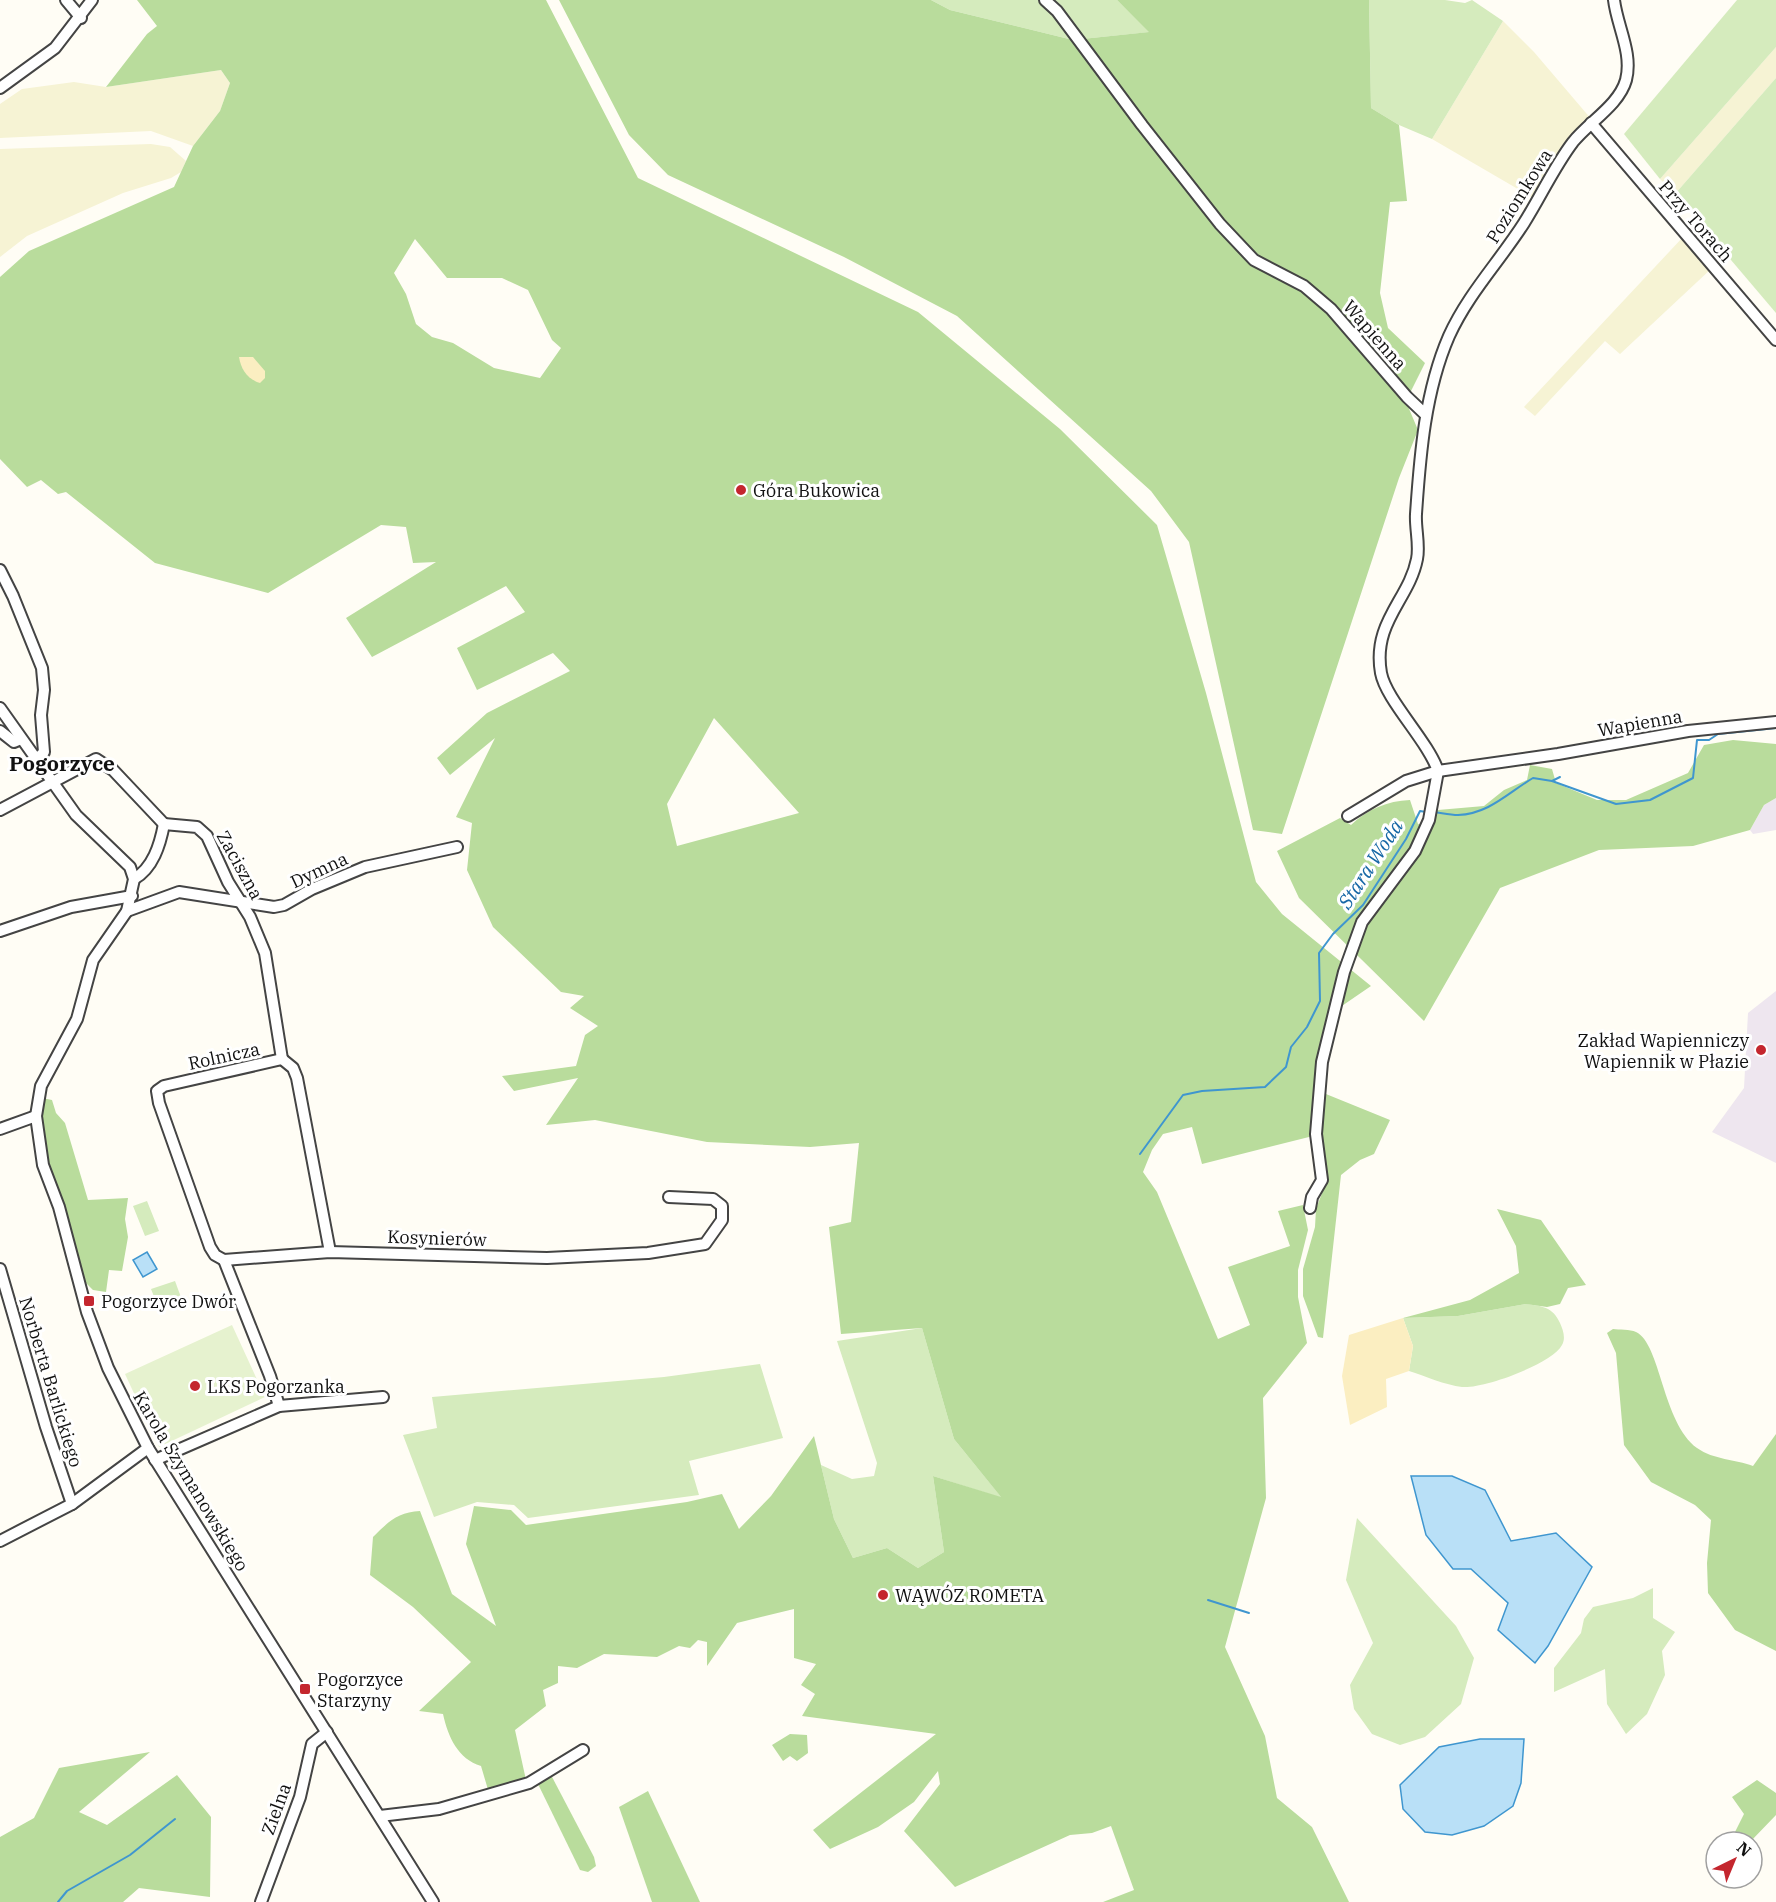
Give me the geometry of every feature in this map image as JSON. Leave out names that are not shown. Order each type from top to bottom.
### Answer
[{"type":"street","points":[[66,0],[81,18]]},
{"type":"street","points":[[0,88],[55,48],[81,18],[92,0]]},
{"type":"street","name":"Wapienna","points":[[1045,0],[1057,11],[1220,224],[1254,260],[1304,286],[1331,309],[1407,397],[1426,415]]},
{"type":"street","name":"Poziomkowa","points":[[1426,415],[1442,356],[1466,302],[1525,222],[1564,154],[1613,101],[1625,81],[1627,54],[1616,19],[1614,0]]},
{"type":"street","name":"Przy Torach","points":[[1591,123],[1776,340]]},
{"type":"street","points":[[1310,1208],[1312,1197],[1322,1180],[1316,1134],[1322,1062],[1350,953],[1362,922],[1415,852],[1434,802],[1438,771],[1388,688],[1381,671],[1385,624],[1415,568],[1418,554],[1415,522],[1426,415]]},
{"type":"street","points":[[0,570],[42,668],[44,690],[41,715],[44,752],[36,760]]},
{"type":"street","points":[[0,708],[21,739],[36,760],[52,782],[76,815],[129,867],[134,879],[148,867],[156,852],[164,824],[113,770],[96,759],[52,782],[0,810]]},
{"type":"street","name":"Wapienna","points":[[1348,816],[1406,781],[1438,771],[1558,754],[1688,731],[1776,722]]},
{"type":"street","points":[[0,731],[14,742],[21,739]]},
{"type":"street","name":"Zaciszna","points":[[164,824],[197,826],[207,836],[250,917],[265,953],[282,1059]]},
{"type":"street","name":"Dymna","points":[[127,910],[179,892],[259,907],[284,905],[312,889],[365,867],[457,847]]},
{"type":"street","name":"Karola Szymanowskiego","points":[[134,879],[127,910],[93,960],[76,1019],[41,1086],[36,1116],[43,1165],[58,1207],[87,1312],[113,1379],[148,1448],[433,1902]]},
{"type":"street","points":[[0,931],[71,907],[132,896]]},
{"type":"street","name":"Rolnicza","points":[[224,1260],[215,1255],[210,1247],[159,1103],[157,1091],[164,1086],[282,1059],[293,1068],[297,1078],[330,1252]]},
{"type":"street","points":[[0,1130],[36,1116]]},
{"type":"street","name":"Kosynierów","points":[[224,1260],[330,1252],[547,1258],[648,1253],[705,1244],[722,1220],[722,1206],[713,1199],[669,1197]]},
{"type":"street","points":[[224,1260],[270,1376],[279,1406]]},
{"type":"street","name":"Norberta Barlickiego","points":[[0,1269],[46,1427],[72,1504]]},
{"type":"street","points":[[155,1460],[279,1406],[383,1397]]},
{"type":"street","points":[[0,1541],[72,1504],[148,1448]]},
{"type":"street","name":"Zielna","points":[[261,1902],[300,1797],[312,1744],[327,1732]]},
{"type":"street","points":[[380,1816],[439,1809],[529,1783],[583,1750]]},
{"type":"shaded area","points":[[1503,21],[1534,52],[1592,120],[1535,199],[1432,139]]},
{"type":"shaded area","points":[[1776,47],[1776,78],[1675,194],[1660,179]]},
{"type":"shaded area","points":[[221,70],[230,83],[220,111],[193,146],[151,131],[0,138],[0,104],[22,89],[74,82],[106,87]]},
{"type":"shaded area","points":[[151,144],[170,147],[186,161],[181,172],[171,178],[123,193],[27,236],[0,257],[0,149]]},
{"type":"shaded area","points":[[1684,236],[1712,268],[1620,354],[1605,341],[1535,416],[1524,407]]},
{"type":"shaded area","points":[[1776,798],[1776,830],[1753,834],[1750,830],[1764,805]]},
{"type":"shaded area","name":"Zakład Wapienniczy Wapiennik w Płazie","points":[[1776,991],[1776,1163],[1712,1132],[1744,1088],[1748,1013]]},
{"type":"green space","points":[[137,0],[546,0],[638,178],[918,312],[1060,429],[1157,525],[1206,693],[1256,882],[1282,914],[1371,986],[1336,1010],[1313,1136],[1202,1164],[1192,1127],[1163,1134],[1152,1150],[1143,1172],[1157,1192],[1218,1339],[1250,1325],[1228,1267],[1290,1246],[1278,1211],[1303,1205],[1308,1230],[1298,1270],[1298,1297],[1307,1343],[1263,1398],[1266,1498],[1225,1647],[1265,1736],[1277,1798],[1312,1827],[1349,1902],[1103,1902],[1134,1890],[1111,1826],[1092,1833],[1070,1835],[955,1887],[904,1831],[940,1784],[938,1771],[914,1802],[878,1827],[830,1849],[813,1830],[936,1734],[802,1716],[815,1694],[801,1685],[816,1664],[794,1658],[794,1609],[737,1623],[707,1666],[707,1642],[698,1640],[690,1648],[679,1646],[657,1657],[604,1654],[577,1668],[558,1666],[558,1683],[543,1690],[546,1706],[515,1730],[526,1780],[489,1793],[481,1766],[460,1753],[451,1739],[443,1714],[419,1711],[471,1662],[413,1607],[370,1575],[373,1537],[389,1522],[405,1513],[420,1511],[452,1594],[496,1626],[466,1544],[474,1506],[511,1510],[526,1525],[687,1502],[722,1494],[739,1529],[771,1496],[814,1436],[834,1519],[853,1558],[887,1548],[918,1568],[944,1552],[933,1476],[1001,1497],[954,1439],[922,1328],[841,1334],[829,1227],[851,1222],[859,1143],[810,1147],[707,1142],[595,1120],[546,1125],[578,1078],[514,1091],[502,1076],[576,1066],[585,1035],[598,1026],[570,1008],[584,996],[561,992],[493,927],[467,870],[472,823],[456,817],[495,738],[450,775],[437,758],[487,713],[570,671],[553,653],[477,690],[457,648],[525,612],[506,586],[372,657],[346,618],[436,562],[413,563],[406,527],[381,525],[268,593],[155,563],[66,492],[58,494],[41,480],[27,487],[0,459],[0,277],[29,251],[174,187],[193,146],[220,111],[230,83],[221,70],[106,87],[147,34],[157,26]],"holes":[[[415,239],[447,278],[502,278],[528,290],[552,340],[561,348],[540,378],[494,368],[453,343],[432,337],[416,324],[406,294],[394,273]],[[714,718],[799,813],[677,846],[667,804]]]},
{"type":"green space","points":[[559,0],[931,0],[950,10],[1073,40],[1215,228],[1253,264],[1303,291],[1329,314],[1407,404],[1418,430],[1399,478],[1282,834],[1253,830],[1189,542],[1151,491],[957,316],[844,257],[668,175],[629,135]]},
{"type":"green space","points":[[931,0],[1039,0],[1073,40],[950,10]]},
{"type":"green space","points":[[1051,0],[1117,0],[1150,32],[1082,39]]},
{"type":"green space","points":[[1117,0],[1369,0],[1371,108],[1399,125],[1407,201],[1390,202],[1380,293],[1388,328],[1425,363],[1410,393],[1338,310],[1306,281],[1259,259],[1222,222],[1082,39],[1149,32]]},
{"type":"green space","points":[[1369,0],[1445,0],[1465,3],[1472,0],[1503,21],[1432,139],[1399,125],[1371,108]]},
{"type":"green space","points":[[1737,0],[1776,0],[1776,47],[1660,179],[1624,134]]},
{"type":"green space","points":[[1776,78],[1776,313],[1675,194]]},
{"type":"green space","points":[[1733,740],[1776,744],[1776,798],[1764,805],[1750,830],[1693,846],[1599,850],[1500,888],[1424,1021],[1299,898],[1277,851],[1340,818],[1351,825],[1371,810],[1402,801],[1410,800],[1418,824],[1429,827],[1438,810],[1484,806],[1504,790],[1527,780],[1530,765],[1552,769],[1556,783],[1597,800],[1626,800],[1688,773],[1704,745]]},
{"type":"green space","points":[[1321,1092],[1390,1120],[1374,1154],[1360,1160],[1341,1175],[1323,1338],[1318,1337],[1303,1296],[1303,1269],[1315,1227],[1316,1209],[1327,1180],[1321,1138]]},
{"type":"green space","points":[[42,1098],[52,1100],[56,1113],[65,1123],[88,1200],[128,1198],[125,1219],[128,1237],[122,1271],[109,1270],[106,1292],[93,1290],[83,1280],[40,1133]]},
{"type":"green space","points":[[147,1201],[159,1231],[145,1236],[133,1206]]},
{"type":"green space","points":[[1497,1209],[1541,1220],[1586,1285],[1568,1288],[1560,1304],[1547,1307],[1526,1304],[1458,1316],[1403,1318],[1470,1300],[1519,1273],[1516,1246]]},
{"type":"green space","points":[[175,1281],[182,1300],[159,1309],[151,1289]]},
{"type":"green space","points":[[1526,1304],[1550,1310],[1562,1328],[1564,1337],[1562,1345],[1545,1360],[1500,1380],[1472,1387],[1449,1384],[1409,1371],[1413,1346],[1403,1318],[1458,1316]]},
{"type":"green space","name":"LKS Pogorzanka","points":[[232,1325],[265,1397],[159,1447],[125,1374]]},
{"type":"green space","points":[[922,1328],[954,1439],[1002,1498],[933,1476],[944,1552],[918,1568],[887,1548],[853,1558],[834,1519],[821,1465],[852,1479],[874,1476],[877,1463],[837,1341]]},
{"type":"green space","points":[[1613,1329],[1634,1331],[1644,1339],[1657,1367],[1676,1421],[1685,1436],[1697,1448],[1710,1455],[1753,1466],[1776,1434],[1776,1651],[1735,1630],[1708,1593],[1707,1563],[1711,1520],[1695,1505],[1651,1482],[1624,1445],[1616,1353],[1607,1333]]},
{"type":"green space","points":[[760,1364],[783,1438],[689,1461],[699,1495],[528,1518],[514,1505],[477,1502],[434,1517],[403,1435],[437,1428],[432,1397],[664,1377]]},
{"type":"green space","points":[[1357,1518],[1456,1626],[1474,1658],[1461,1704],[1425,1737],[1400,1745],[1372,1734],[1354,1709],[1350,1685],[1373,1643],[1346,1580]]},
{"type":"green space","points":[[1653,1588],[1653,1618],[1675,1632],[1662,1651],[1665,1675],[1647,1714],[1626,1734],[1607,1704],[1605,1669],[1554,1692],[1554,1668],[1581,1633],[1584,1619],[1593,1607],[1633,1598]]},
{"type":"green space","points":[[790,1734],[807,1735],[808,1753],[797,1761],[790,1756],[783,1761],[772,1745]]},
{"type":"green space","points":[[150,1752],[79,1812],[107,1825],[177,1775],[211,1817],[210,1897],[139,1888],[123,1902],[0,1902],[0,1837],[34,1818],[59,1768]]},
{"type":"green space","points":[[551,1775],[594,1857],[596,1866],[588,1872],[580,1870],[537,1782]]},
{"type":"green space","points":[[1757,1780],[1776,1793],[1776,1815],[1762,1830],[1736,1830],[1744,1814],[1732,1797]]},
{"type":"green space","points":[[648,1791],[700,1902],[652,1902],[619,1807]]},
{"type":"sand","points":[[239,357],[253,357],[265,371],[265,378],[260,383],[245,373]]},
{"type":"sand","points":[[1403,1318],[1413,1346],[1409,1371],[1386,1379],[1387,1407],[1350,1425],[1342,1376],[1349,1335]]},
{"type":"water","points":[[147,1252],[157,1269],[143,1277],[133,1260]]},
{"type":"water","points":[[1411,1476],[1452,1476],[1485,1490],[1511,1541],[1556,1533],[1592,1567],[1548,1646],[1535,1663],[1498,1630],[1508,1603],[1471,1569],[1453,1569],[1426,1535]]},
{"type":"water","points":[[1480,1739],[1524,1739],[1521,1783],[1513,1806],[1484,1826],[1452,1835],[1425,1832],[1403,1809],[1400,1785],[1439,1747]]},
{"type":"waterway","name":"Stara Woda","points":[[1434,812],[1458,815],[1479,811],[1489,807],[1533,778],[1552,781],[1616,804],[1650,800],[1693,778],[1697,740],[1709,740],[1718,734],[1776,728]]},
{"type":"waterway","name":"Stara Woda","points":[[1552,781],[1560,777]]},
{"type":"waterway","name":"Stara Woda","points":[[1140,1154],[1183,1095],[1202,1091],[1265,1087],[1286,1067],[1291,1047],[1307,1027],[1320,1001],[1319,953],[1333,934],[1363,905],[1406,839],[1420,811],[1426,812]]},
{"type":"waterway","points":[[1208,1600],[1249,1613]]},
{"type":"waterway","points":[[58,1902],[67,1891],[130,1855],[175,1819]]},
{"type":"place","name":"Góra Bukowica","points":[[741,490]]},
{"type":"place","name":"Zakład Wapienniczy Wapiennik w Płazie","points":[[1761,1050]]},
{"type":"place","name":"Pogorzyce Dwór","points":[[89,1301]]},
{"type":"place","name":"LKS Pogorzanka","points":[[195,1386]]},
{"type":"place","name":"WĄWÓZ ROMETA","points":[[883,1595]]},
{"type":"place","name":"Pogorzyce Starzyny","points":[[305,1689]]},
{"type":"district","name":"Pogorzyce","points":[[62,763]]}]
